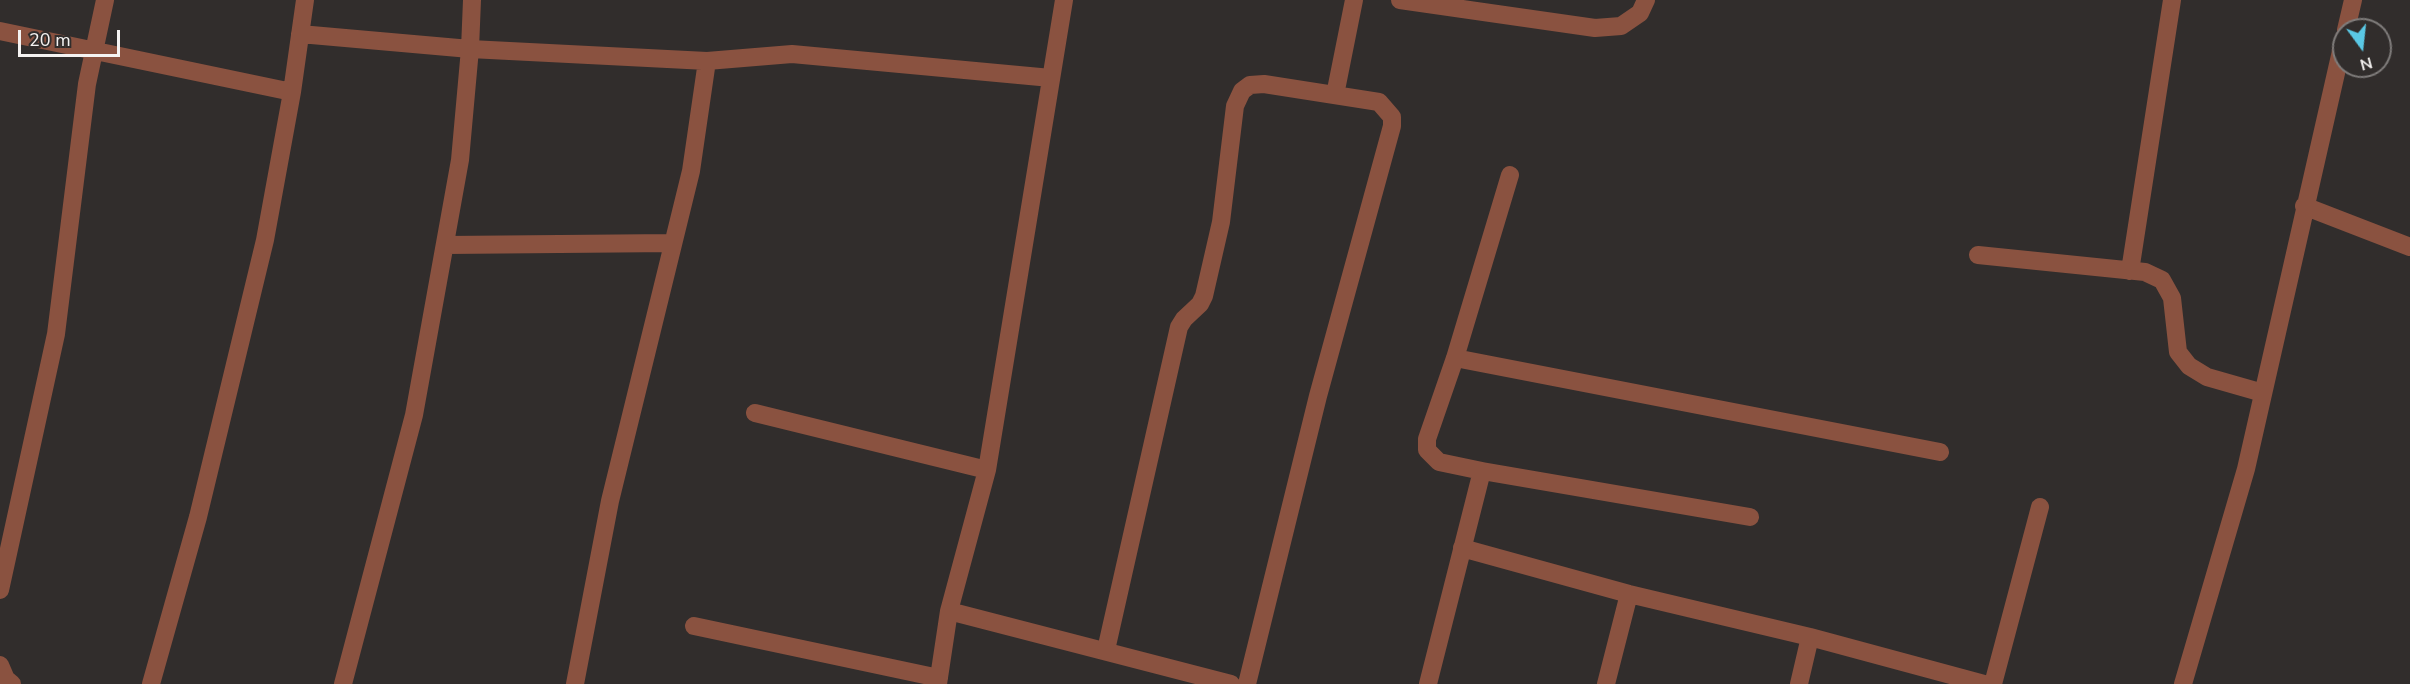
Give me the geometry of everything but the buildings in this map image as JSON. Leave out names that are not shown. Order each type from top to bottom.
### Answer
[{"type":"street","points":[[1,579],[56,334],[87,84],[105,0]]},
{"type":"street","points":[[151,684],[198,517],[265,240],[292,92],[305,0]]},
{"type":"street","points":[[343,684],[414,415],[446,245],[459,160],[470,49],[472,0]]},
{"type":"street","points":[[694,626],[939,681],[950,611],[987,470],[1064,0]]},
{"type":"street","points":[[1335,95],[1354,0]]},
{"type":"street","points":[[1400,0],[1595,28],[1621,26],[1640,13],[1646,0]]},
{"type":"street","points":[[2130,271],[2172,0]]},
{"type":"street","points":[[2349,18],[2353,0]]},
{"type":"street","points":[[0,31],[292,92]]},
{"type":"street","points":[[300,34],[470,49],[707,61],[792,54],[1051,78]]},
{"type":"street","points":[[575,684],[610,501],[691,171],[707,61]]},
{"type":"street","points":[[2183,684],[2246,470],[2334,78]]},
{"type":"street","points":[[1106,650],[1179,327],[1200,304],[1211,267],[1221,222],[1235,106],[1242,92],[1250,85],[1264,84],[1380,102],[1392,117],[1392,126],[1318,396],[1247,684]]},
{"type":"street","points":[[1510,175],[1455,358],[1427,438],[1427,450],[1439,462],[1482,471],[1750,517]]},
{"type":"street","points":[[2304,206],[2410,247]]},
{"type":"street","points":[[446,245],[674,243]]},
{"type":"street","points":[[1978,255],[2145,272],[2162,280],[2172,298],[2178,352],[2189,366],[2207,377],[2264,393]]},
{"type":"street","points":[[1455,358],[1940,452]]},
{"type":"street","points":[[755,413],[987,470]]},
{"type":"street","points":[[1428,684],[1482,471]]},
{"type":"street","points":[[1993,684],[2040,507]]},
{"type":"street","points":[[1462,548],[1629,594],[1810,637],[1983,684]]},
{"type":"street","points":[[1606,684],[1629,594]]},
{"type":"street","points":[[950,611],[1231,684]]},
{"type":"street","points":[[1799,684],[1810,637]]},
{"type":"street","points":[[0,665],[6,679],[12,684]]}]
